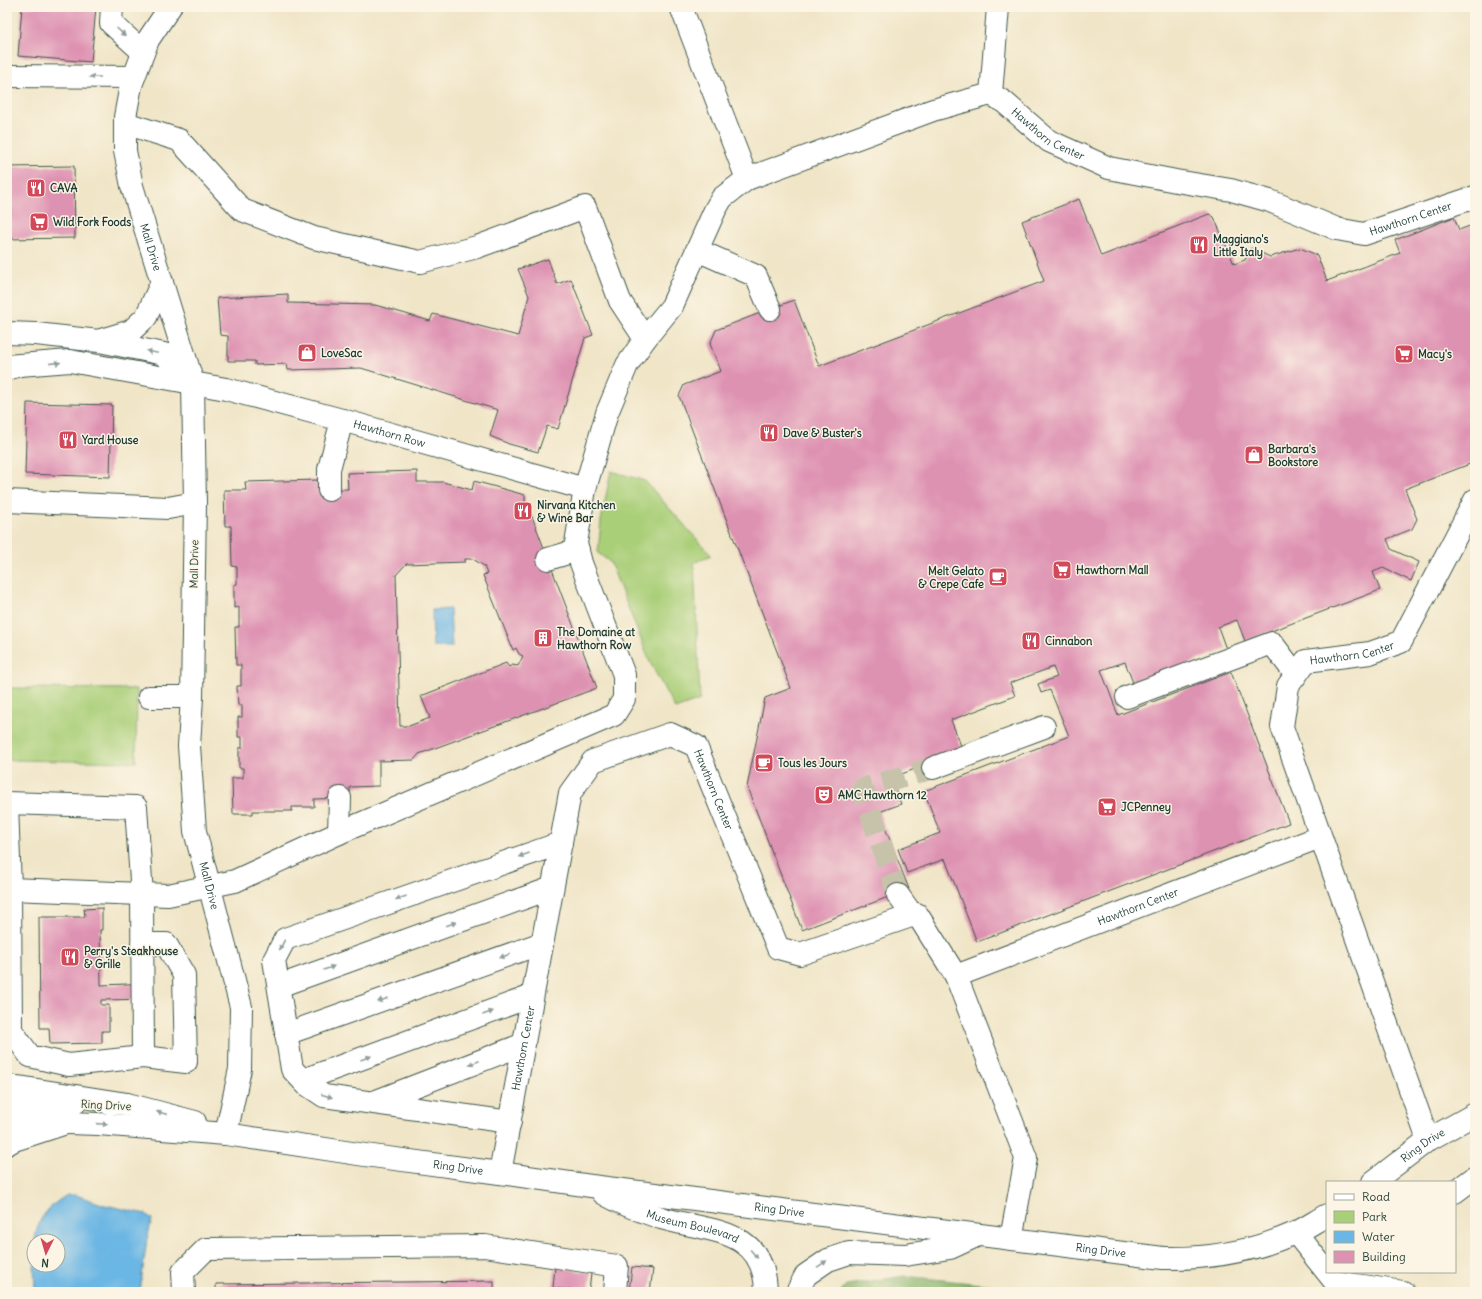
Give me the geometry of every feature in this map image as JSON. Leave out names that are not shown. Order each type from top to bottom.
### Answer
[{"type":"street","points":[[112,7],[111,22],[144,52]]},
{"type":"street","name":"Mall Drive","points":[[170,7],[148,40],[131,85],[125,123],[125,151],[132,186],[193,383],[194,503],[192,697],[189,746],[195,831],[241,1006],[240,1069],[226,1134]]},
{"type":"street","points":[[681,7],[747,179]]},
{"type":"street","points":[[10,889],[168,895],[210,888],[235,881],[338,833],[614,715],[624,699],[624,675],[576,544],[585,489],[607,413],[627,365],[645,339],[672,306],[715,210],[722,198],[747,179],[933,110],[991,94],[998,7]]},
{"type":"street","points":[[7,76],[134,77]]},
{"type":"street","name":"Hawthorn Center","points":[[991,94],[1004,102],[1049,141],[1109,168],[1232,190],[1270,201],[1337,229],[1364,234],[1475,197]]},
{"type":"street","points":[[125,123],[179,140],[242,210],[314,238],[420,262],[477,247],[585,208],[620,301],[645,339]]},
{"type":"street","points":[[697,250],[756,276],[770,309]]},
{"type":"street","points":[[99,341],[131,330],[146,318],[162,282]]},
{"type":"street","points":[[7,333],[36,334],[99,341],[164,354],[193,383]]},
{"type":"street","name":"Hawthorn Row","points":[[10,367],[70,361],[226,389],[342,420],[585,489]]},
{"type":"street","points":[[329,490],[330,469],[342,420]]},
{"type":"street","name":"Hawthorn Center","points":[[1428,1140],[1282,727],[1288,686],[1306,661],[1370,653],[1401,642],[1475,500]]},
{"type":"street","points":[[7,501],[168,508],[194,503]]},
{"type":"street","points":[[548,559],[578,550]]},
{"type":"street","points":[[1127,697],[1272,643],[1296,675]]},
{"type":"street","points":[[149,697],[192,697]]},
{"type":"street","points":[[933,768],[1044,727]]},
{"type":"street","name":"Hawthorn Center","points":[[500,1173],[570,793],[592,761],[670,734],[696,746],[778,948],[800,954],[914,916]]},
{"type":"street","points":[[338,833],[340,798]]},
{"type":"street","points":[[142,944],[166,944],[184,975],[186,1062],[143,1057],[70,1065],[30,1056],[11,1030],[10,889],[7,803],[136,807],[142,894],[142,944],[143,1057]]},
{"type":"street","name":"Hawthorn Center","points":[[956,976],[1320,836]]},
{"type":"street","points":[[510,1122],[324,1096],[303,1080],[292,1069],[274,960],[285,939],[561,842]]},
{"type":"street","points":[[279,986],[552,888]]},
{"type":"street","points":[[898,895],[914,916],[917,914],[956,976],[1026,1158],[1011,1239]]},
{"type":"street","points":[[286,1034],[542,943]]},
{"type":"street","points":[[303,1080],[532,996]]},
{"type":"street","points":[[373,1103],[524,1044]]},
{"type":"street","points":[[7,1086],[127,1104]]},
{"type":"street","name":"Ring Drive","points":[[7,1102],[127,1104],[193,1121],[226,1134]]},
{"type":"street","name":"Ring Drive","points":[[1374,1181],[1428,1140],[1475,1114]]},
{"type":"street","name":"Ring Drive","points":[[7,1121],[69,1122],[226,1134],[365,1156],[591,1186],[1163,1258],[1185,1258],[1217,1255],[1264,1244],[1296,1232],[1326,1216]]},
{"type":"street","points":[[7,1144],[14,1140],[69,1122]]},
{"type":"street","points":[[1456,1191],[1475,1177]]},
{"type":"street","name":"Museum Boulevard","points":[[591,1186],[620,1204],[662,1218],[720,1231],[736,1238],[758,1257],[766,1278],[766,1292]]},
{"type":"street","points":[[1296,1232],[1326,1261]]},
{"type":"street","points":[[797,1292],[806,1275],[828,1260],[849,1253],[905,1255],[950,1248],[978,1235]]},
{"type":"street","points":[[184,1292],[184,1272],[206,1249],[485,1246],[617,1266],[615,1292]]},
{"type":"street","points":[[1342,1277],[1403,1292]]},
{"type":"green space","points":[[611,471],[645,481],[711,555],[694,563],[700,700],[675,709],[650,662],[610,562],[598,553],[601,521]]},
{"type":"green space","points":[[7,688],[137,689],[136,762],[7,760]]},
{"type":"green space","points":[[904,1276],[1057,1292],[840,1292],[846,1285]]},
{"type":"water","points":[[450,609],[452,647],[433,647],[432,610]]},
{"type":"water","points":[[67,1195],[76,1195],[105,1205],[146,1214],[152,1219],[147,1239],[140,1292],[35,1292],[34,1273],[66,1273],[66,1233],[36,1233],[41,1220],[49,1209]]},
{"type":"building","points":[[22,7],[96,7],[91,62],[18,56]]},
{"type":"building","points":[[74,166],[75,238],[7,239],[7,167]]},
{"type":"building","name":"Hawthorn Mall","points":[[1079,199],[1101,256],[1209,214],[1214,217],[1234,264],[1245,260],[1251,248],[1270,257],[1300,248],[1317,255],[1327,281],[1400,253],[1395,240],[1454,217],[1459,230],[1475,224],[1475,462],[1405,489],[1417,519],[1412,529],[1387,539],[1391,549],[1419,562],[1411,581],[1383,568],[1373,572],[1380,590],[1245,641],[1237,620],[1218,627],[1226,649],[1134,685],[1125,662],[1101,670],[1118,715],[1231,672],[1289,823],[977,942],[945,859],[907,873],[898,849],[940,833],[924,791],[1069,736],[1050,690],[1041,693],[1038,684],[1057,677],[1053,667],[1010,683],[1015,696],[951,720],[963,751],[891,778],[901,804],[879,812],[909,889],[802,930],[747,787],[765,698],[791,688],[679,396],[684,385],[721,371],[710,344],[716,330],[794,300],[819,366],[1044,281],[1022,221]]},
{"type":"building","points":[[548,259],[557,284],[571,279],[593,335],[585,338],[558,429],[547,426],[538,452],[509,444],[490,436],[498,410],[361,368],[288,370],[287,364],[255,365],[255,361],[228,361],[228,336],[220,335],[217,298],[288,294],[288,303],[375,305],[430,321],[433,314],[518,336],[529,296],[518,269]]},
{"type":"building","name":"Yard House","points":[[27,403],[112,405],[110,477],[25,474]]},
{"type":"building","name":"The Domaine at Hawthorn Row","points":[[417,471],[417,482],[443,482],[472,490],[474,481],[525,495],[525,505],[528,506],[597,688],[419,754],[414,760],[379,761],[379,786],[350,787],[350,798],[314,799],[314,807],[292,807],[292,811],[253,811],[253,814],[233,814],[232,778],[243,778],[243,768],[239,768],[239,748],[242,748],[242,737],[238,737],[238,717],[242,717],[242,705],[238,705],[237,686],[241,686],[241,665],[236,665],[235,627],[239,627],[239,607],[234,608],[234,585],[237,584],[237,567],[232,566],[231,526],[225,526],[224,490],[246,490],[245,482],[319,480],[319,490],[348,489],[347,473]],"holes":[[[465,559],[473,559],[484,566],[487,574],[483,575],[513,650],[516,648],[519,654],[523,656],[518,666],[512,665],[509,667],[506,663],[421,696],[430,718],[409,726],[400,726],[396,575],[406,564],[465,562]]]},
{"type":"building","name":"Perry's Steakhouse & Grille","points":[[102,908],[102,930],[100,930],[101,985],[153,983],[153,999],[101,1000],[101,1005],[109,1005],[109,1031],[102,1031],[102,1043],[50,1044],[49,1028],[40,1028],[39,917],[85,917],[84,909]]},
{"type":"building","points":[[555,1267],[591,1273],[589,1292],[553,1288]]},
{"type":"building","points":[[632,1267],[653,1269],[650,1292],[629,1292]]},
{"type":"building","points":[[494,1281],[494,1292],[216,1292],[216,1284]]},
{"type":"tunnel","points":[[898,895],[863,789],[933,768]]},
{"type":"place","name":"CAVA","points":[[36,188]]},
{"type":"place","name":"Wild Fork Foods","points":[[39,222]]},
{"type":"place","name":"Maggiano's Little Italy","points":[[1199,245]]},
{"type":"place","name":"LoveSac","points":[[307,353]]},
{"type":"place","name":"Macy's","points":[[1404,354]]},
{"type":"place","name":"Dave & Buster's","points":[[769,433]]},
{"type":"place","name":"Yard House","points":[[68,440]]},
{"type":"place","name":"Barbara's Bookstore","points":[[1254,455]]},
{"type":"place","name":"Nirvana Kitchen & Wine Bar","points":[[523,511]]},
{"type":"place","name":"Hawthorn Mall","points":[[1062,570]]},
{"type":"place","name":"Melt Gelato & Crepe Cafe","points":[[998,577]]},
{"type":"place","name":"The Domaine at Hawthorn Row","points":[[543,638]]},
{"type":"place","name":"Cinnabon","points":[[1031,641]]},
{"type":"place","name":"Tous les Jours","points":[[764,763]]},
{"type":"place","name":"AMC Hawthorn 12","points":[[824,795]]},
{"type":"place","name":"JCPenney","points":[[1107,807]]},
{"type":"place","name":"Perry's Steakhouse & Grille","points":[[70,957]]}]
